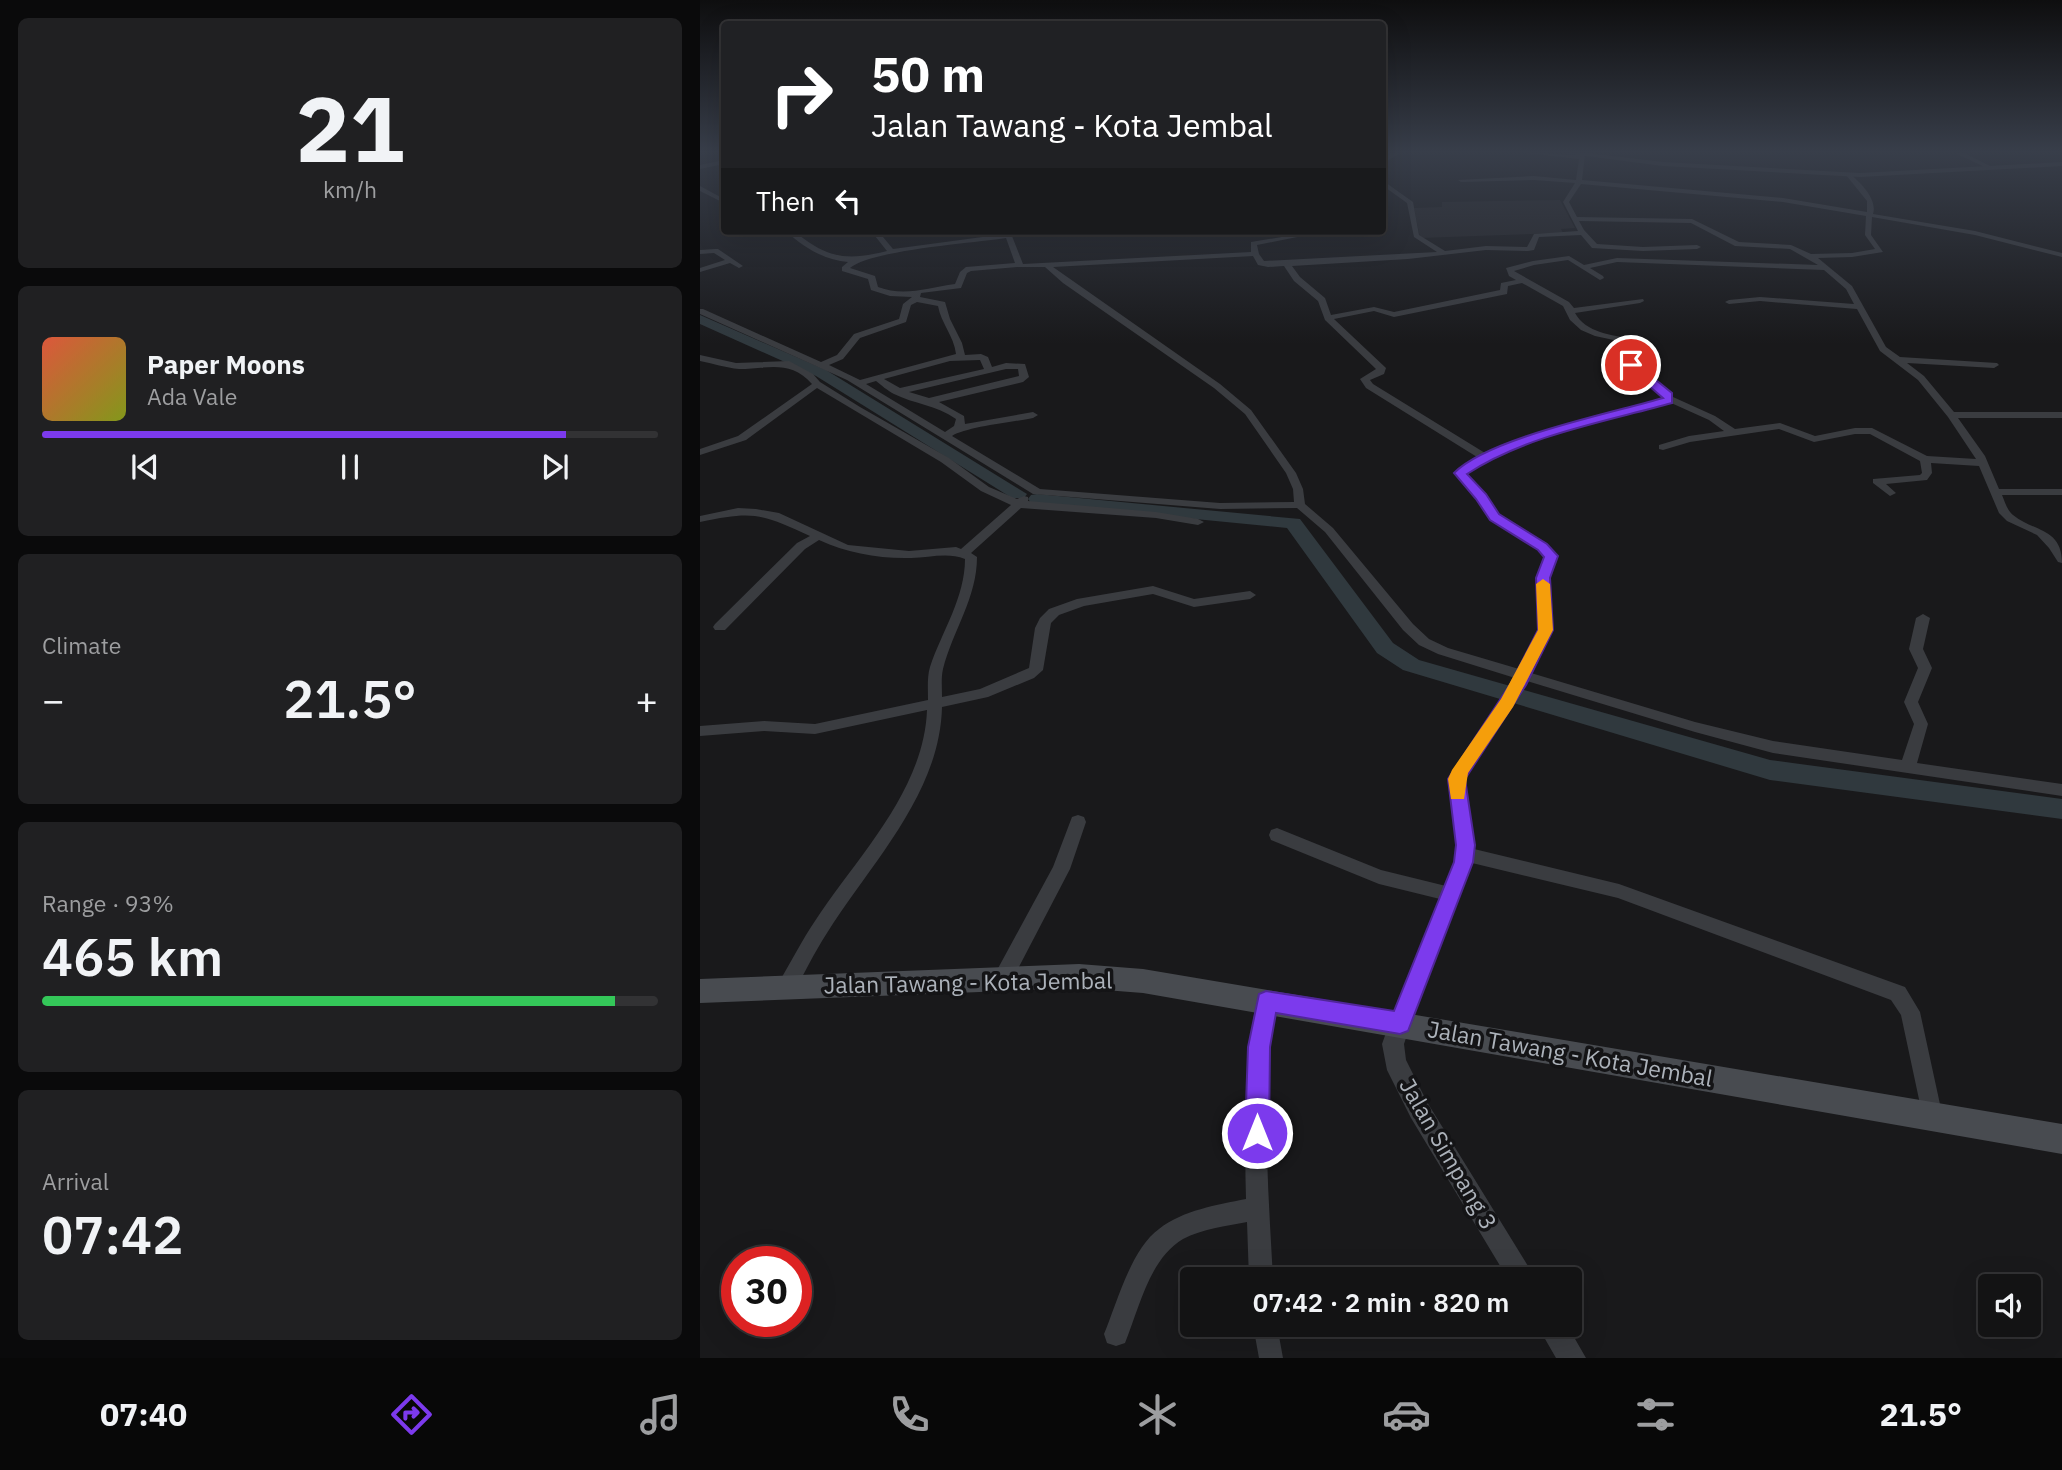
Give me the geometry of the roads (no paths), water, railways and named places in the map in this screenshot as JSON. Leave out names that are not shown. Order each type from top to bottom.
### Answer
[{"type":"main road","name":"Jalan Tawang - Kota Jembal","points":[[700,992],[1003,978],[1108,978],[1400,1023],[2062,1139]]},
{"type":"street","points":[[1413,216],[1416,236],[1444,253]]},
{"type":"street","points":[[1810,256],[1843,256],[1880,250],[1868,234],[1869,216]]},
{"type":"street","points":[[1877,216],[1975,233],[2062,255]]},
{"type":"street","points":[[1575,219],[1583,233],[1595,246],[1601,248],[1697,247]]},
{"type":"street","points":[[1575,219],[1692,221],[1738,244],[1791,247],[1810,256],[1849,288],[1882,349],[1921,378],[1951,415],[1983,463],[2003,511],[2011,519],[2041,533],[2062,559]]},
{"type":"street","points":[[1304,235],[1253,243],[1255,254],[1263,264],[1287,264],[1486,248],[1528,249],[1531,248],[1536,235],[1583,233]]},
{"type":"street","points":[[794,235],[813,250],[855,260]]},
{"type":"street","points":[[877,235],[890,250]]},
{"type":"street","points":[[950,360],[961,355],[961,351],[944,320],[942,304],[890,294],[874,288],[872,278],[845,269],[855,260],[890,250],[900,251],[995,235]]},
{"type":"street","points":[[1008,235],[1018,265]]},
{"type":"street","points":[[700,252],[715,251],[739,266]]},
{"type":"street","points":[[822,365],[840,357],[857,336],[902,320],[907,304],[919,291],[958,286],[964,272],[970,269],[1255,254]]},
{"type":"street","points":[[1600,278],[1574,259],[1563,257],[1509,270],[1572,310],[1640,301]]},
{"type":"street","points":[[1584,267],[1617,260],[1827,268]]},
{"type":"street","points":[[700,270],[730,261]]},
{"type":"street","points":[[1287,264],[1288,269],[1303,285],[1322,300],[1328,318],[1381,369],[1381,372],[1365,379],[1369,386],[1484,457]]},
{"type":"street","points":[[1048,266],[1066,282],[1217,386],[1248,412],[1291,473],[1298,489],[1300,505]]},
{"type":"street","points":[[1328,318],[1374,309],[1398,315],[1504,292],[1504,285],[1524,280]]},
{"type":"street","points":[[1729,302],[1760,299],[1859,307]]},
{"type":"street","points":[[1572,310],[1572,317],[1583,326],[1600,334],[1629,341],[1624,347],[1625,357],[1670,399],[1712,418],[1733,433]]},
{"type":"street","points":[[700,311],[859,383],[1034,490],[1220,506],[1300,505],[1329,530],[1408,627],[1424,642],[1521,679],[1773,747],[2062,790]]},
{"type":"street","points":[[859,383],[950,360],[981,357],[985,359],[989,370]]},
{"type":"street","points":[[700,358],[739,366],[782,362],[810,376],[817,384],[945,460],[985,489],[1019,504],[1156,515],[1198,522]]},
{"type":"street","points":[[1897,360],[1994,365]]},
{"type":"street","points":[[897,392],[989,370],[1022,366],[1024,377],[929,401]]},
{"type":"street","points":[[877,378],[897,392],[949,408],[961,418],[959,427]]},
{"type":"street","points":[[700,452],[742,438],[817,384]]},
{"type":"street","points":[[1400,1023],[1465,854],[1457,779],[1521,679],[1545,630],[1543,578],[1551,556],[1542,547],[1494,517],[1481,496],[1461,477],[1462,470],[1484,457],[1518,443],[1670,399]]},
{"type":"street","points":[[947,435],[959,427],[1033,415]]},
{"type":"street","points":[[1951,415],[2062,415]]},
{"type":"street","points":[[1663,447],[1689,439],[1780,426],[1814,439],[1854,431],[1872,431],[1925,459],[1983,463]]},
{"type":"street","points":[[1890,493],[1877,481],[1923,478],[1927,473],[1925,459]]},
{"type":"street","points":[[700,519],[738,511],[756,512],[775,515],[845,548],[859,551],[909,555],[965,552],[1034,490]]},
{"type":"street","points":[[1994,492],[2062,492]]},
{"type":"street","points":[[720,627],[801,547],[820,536]]},
{"type":"street","points":[[786,988],[820,928],[889,829],[924,763],[933,730],[936,670],[946,640],[957,622],[971,575],[971,557],[965,552]]},
{"type":"street","points":[[700,732],[764,726],[815,729],[983,693],[1029,676],[1039,664],[1045,621],[1065,607],[1153,590],[1161,590],[1185,603],[1250,595]]},
{"type":"street","points":[[1909,768],[1909,756],[1920,732],[1921,723],[1911,702],[1925,668],[1916,649],[1923,618]]},
{"type":"street","points":[[1003,978],[1061,869],[1078,822]]},
{"type":"street","points":[[1278,835],[1379,877],[1450,894]]},
{"type":"street","points":[[1465,854],[1619,891],[1898,993],[1910,1012],[1933,1118]]},
{"type":"street","points":[[1260,1267],[1257,1208],[1257,1084],[1266,1001]]},
{"type":"street","name":"Jalan Simpang 3","points":[[1400,1023],[1393,1044],[1395,1062],[1419,1110],[1516,1267]]},
{"type":"street","points":[[1116,1335],[1152,1254],[1163,1239],[1179,1229],[1257,1208]]},
{"type":"street","points":[[1267,1337],[1271,1358]]},
{"type":"street","points":[[1559,1337],[1572,1358]]},
{"type":"waterway","points":[[700,319],[821,373],[1018,494]]},
{"type":"waterway","points":[[1037,499],[1293,523],[1385,648],[1411,665],[1770,770],[2062,809]]}]
